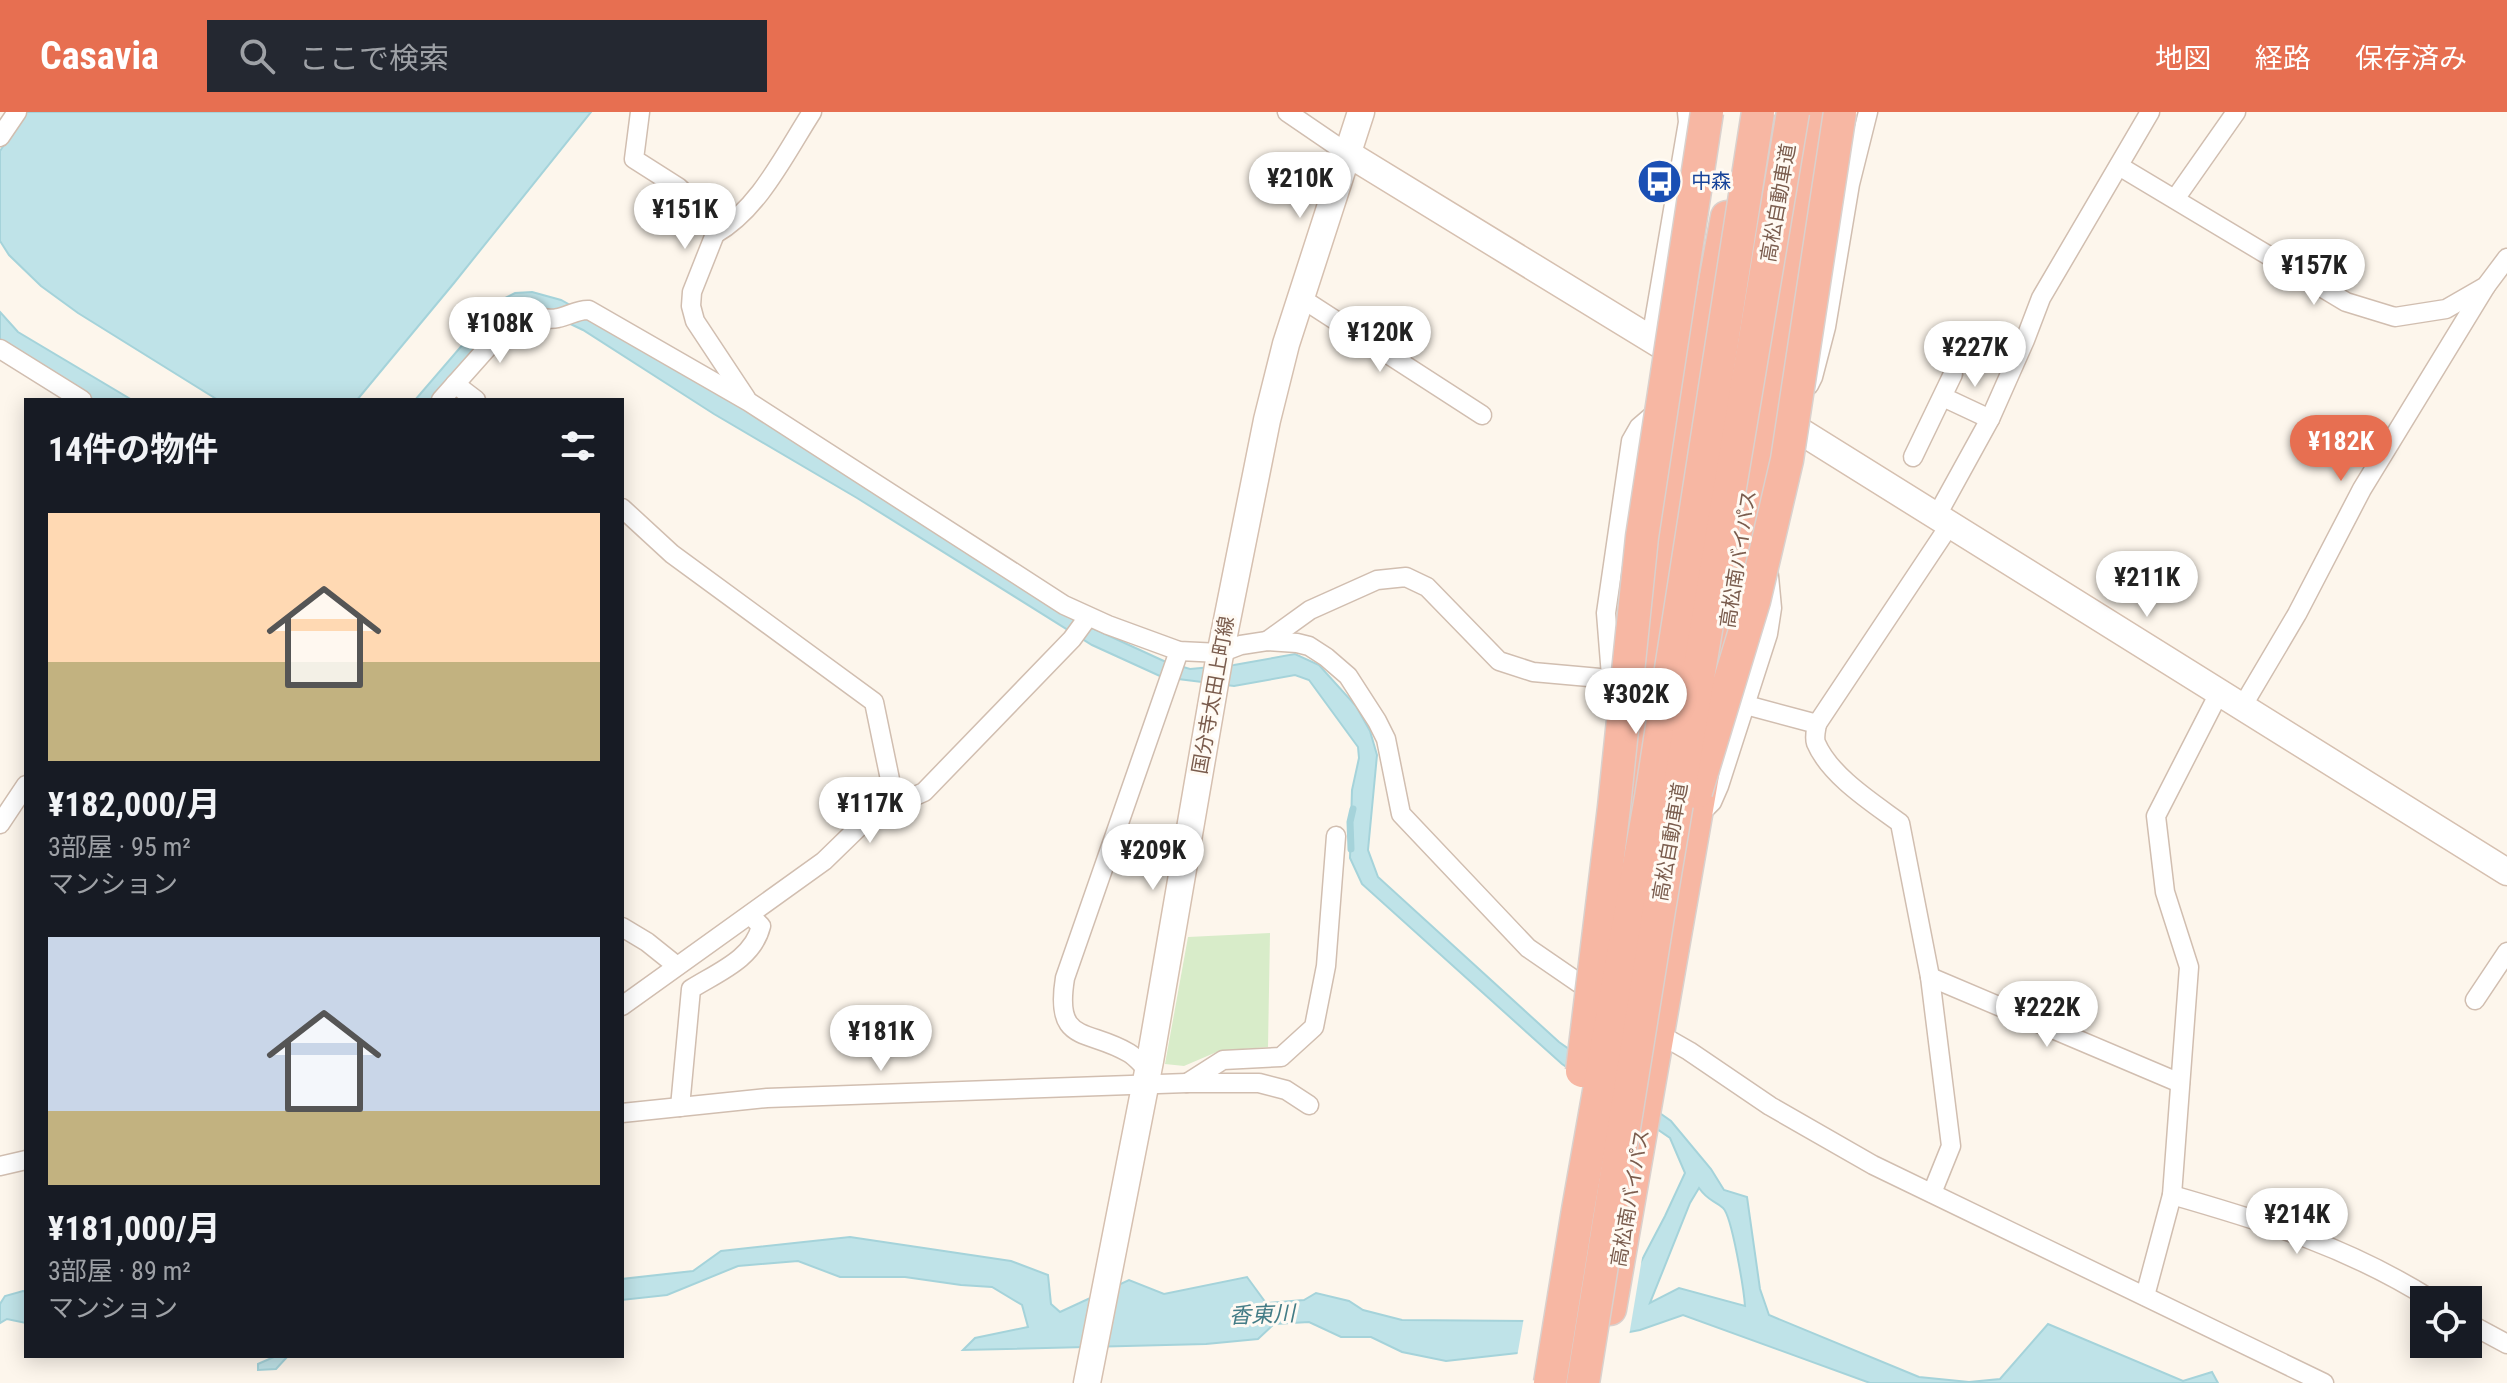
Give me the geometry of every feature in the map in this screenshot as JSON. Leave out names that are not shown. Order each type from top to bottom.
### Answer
[{"type":"highway","points":[[1578,1210],[1578,1103],[1616,791],[1642,537],[1707,112]]},
{"type":"highway","points":[[1542,1383],[1699,369],[1746,112]]},
{"type":"highway","name":"高松自動車道","points":[[1550,1383],[1651,797],[1758,112]]},
{"type":"highway","name":"高松自動車道","points":[[1583,1383],[1793,112]]},
{"type":"highway","name":"高松南バイパス","points":[[1597,1383],[1653,1074],[1810,112]]},
{"type":"highway","points":[[1659,910],[1754,601],[1787,460],[1840,112]]},
{"type":"street","points":[[0,137],[17,112]]},
{"type":"street","points":[[640,112],[634,159],[678,187],[711,218],[715,234],[692,292],[691,306],[695,321],[749,402]]},
{"type":"street","points":[[715,234],[735,222],[771,177],[812,112]]},
{"type":"street","points":[[1287,112],[1347,153],[2507,872]]},
{"type":"street","name":"国分寺太田上町線","points":[[1087,1383],[1144,1086],[1219,656],[1267,420],[1286,344],[1361,112]]},
{"type":"street","points":[[1651,339],[1688,122],[1687,112]]},
{"type":"street","points":[[1762,408],[1809,385],[1813,377],[1826,327],[1850,184],[1868,112]]},
{"type":"street","points":[[1932,1193],[1951,1146],[1930,977],[1900,823],[1850,786],[1832,766],[1815,741],[1817,724],[1942,522],[2041,298],[2150,112]]},
{"type":"street","points":[[2175,199],[2236,112]]},
{"type":"street","points":[[2119,166],[2346,302],[2395,317],[2446,309],[2486,286]]},
{"type":"street","points":[[2242,707],[2297,614],[2362,489],[2486,286],[2507,258]]},
{"type":"street","points":[[1301,298],[1482,415]]},
{"type":"street","points":[[443,398],[513,319],[523,314],[555,319],[589,310],[749,402],[1087,619],[1178,654],[1219,656],[1241,645],[1267,641],[1309,646],[1348,676],[1377,721],[1386,739],[1401,814],[1528,948],[1579,986],[1689,1051],[1770,1106],[1873,1165],[2324,1383]]},
{"type":"street","points":[[0,349],[79,398]]},
{"type":"street","points":[[1623,863],[1606,613],[1631,441],[1639,427],[1699,369]]},
{"type":"street","points":[[1913,457],[1953,374]]},
{"type":"street","points":[[455,384],[473,398]]},
{"type":"street","points":[[1943,397],[1990,419]]},
{"type":"street","points":[[624,510],[672,554],[874,702],[893,794]]},
{"type":"street","points":[[1696,816],[1712,802],[1719,786],[1768,634],[1772,608],[1769,575],[1754,531],[1744,519]]},
{"type":"street","points":[[1267,641],[1310,610],[1377,580],[1406,577],[1427,587],[1499,661],[1533,672],[1611,679]]},
{"type":"street","points":[[893,794],[906,800],[924,792],[1072,639],[1087,619]]},
{"type":"street","points":[[1144,1086],[1131,1053],[1076,1032],[1064,1019],[1061,1000],[1065,978],[1178,654]]},
{"type":"street","points":[[2145,1296],[2172,1195],[2189,967],[2165,892],[2156,816],[2219,693]]},
{"type":"street","points":[[1746,705],[1817,724]]},
{"type":"street","points":[[0,824],[24,788]]},
{"type":"street","points":[[624,1005],[824,861],[893,794]]},
{"type":"street","points":[[1187,1083],[1223,1060],[1281,1057],[1314,1027],[1326,966],[1336,836]]},
{"type":"street","points":[[680,1107],[691,989],[747,954],[758,940],[761,926],[750,915]]},
{"type":"street","points":[[624,928],[677,966]]},
{"type":"street","points":[[2475,1000],[2507,952]]},
{"type":"street","points":[[1930,977],[2180,1083]]},
{"type":"street","points":[[624,1113],[767,1098],[1187,1083],[1259,1083],[1286,1090],[1309,1105]]},
{"type":"street","points":[[0,1166],[24,1160]]},
{"type":"street","points":[[2172,1195],[2269,1223],[2343,1252],[2410,1286]]},
{"type":"street","points":[[2482,1331],[2507,1344]]},
{"type":"green space","points":[[1270,933],[1268,1047],[1219,1051],[1184,1066],[1165,1064],[1188,937]]},
{"type":"water","points":[[26,112],[591,112],[359,398],[215,398],[78,313],[41,286],[9,255],[0,241],[0,151]]},
{"type":"water","name":"香東川","points":[[532,292],[561,300],[782,431],[1079,622],[1166,662],[1190,669],[1295,654],[1319,665],[1356,706],[1370,731],[1377,755],[1368,850],[1378,877],[1559,1042],[1671,1121],[1711,1169],[1724,1190],[1747,1197],[1760,1289],[1769,1315],[1919,1377],[1969,1382],[2000,1379],[2048,1324],[2183,1381],[2212,1372],[2218,1383],[1870,1383],[1683,1315],[1640,1330],[1518,1353],[1446,1361],[1402,1352],[1371,1337],[1341,1337],[1309,1322],[1274,1324],[1258,1339],[1206,1344],[963,1350],[975,1338],[1028,1327],[1022,1305],[992,1287],[905,1277],[840,1277],[798,1261],[738,1266],[667,1295],[624,1300],[624,1279],[693,1271],[721,1251],[850,1237],[1011,1261],[1048,1275],[1051,1304],[1060,1312],[1129,1280],[1164,1294],[1247,1277],[1266,1303],[1304,1300],[1316,1293],[1402,1320],[1526,1321],[1615,1311],[1685,1173],[1670,1138],[1562,1064],[1362,884],[1350,858],[1352,790],[1359,758],[1358,747],[1309,680],[1295,675],[1234,686],[1162,677],[1092,645],[857,498],[714,414],[583,330],[541,310],[525,308],[434,398],[417,398],[501,300],[515,293]],"holes":[[[1699,1188],[1723,1208],[1730,1225],[1745,1306],[1679,1288],[1650,1303]]]},
{"type":"water","points":[[0,312],[18,332],[129,398],[91,398],[0,343]]},
{"type":"water","points":[[24,1291],[24,1323],[7,1319],[0,1323],[0,1304],[5,1296]]},
{"type":"water","points":[[272,1358],[286,1358],[276,1369],[258,1370],[258,1364]]},
{"type":"pier","points":[[1644,1246],[1629,1336],[1517,1357],[1524,1317],[1612,1307]]},
{"type":"waterway","points":[[1351,849],[1353,809]]},
{"type":"place","name":"中森","points":[[1660,181]]}]
